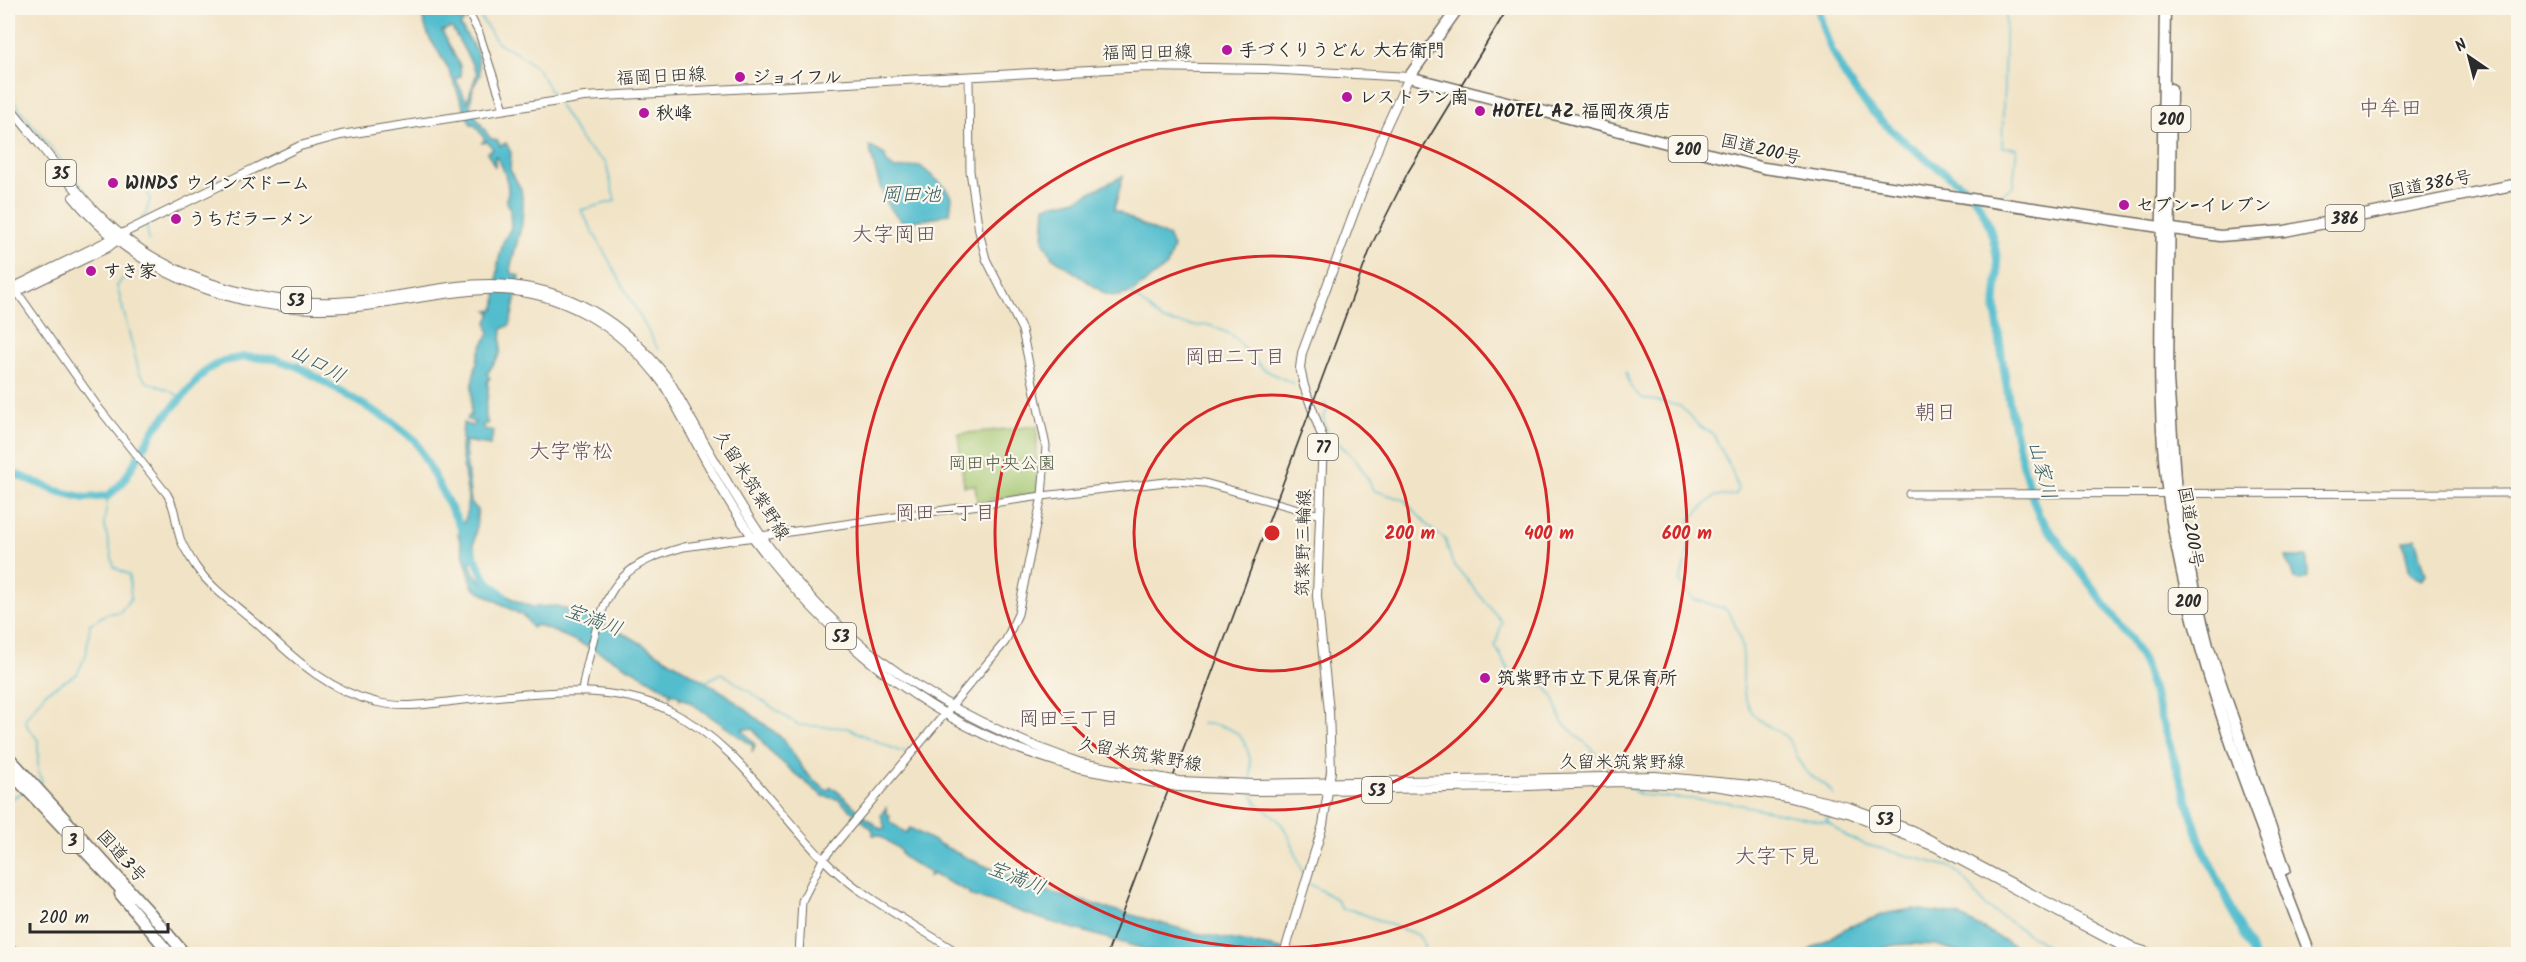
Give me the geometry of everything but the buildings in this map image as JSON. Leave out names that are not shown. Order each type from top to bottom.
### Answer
[{"type":"highway","points":[[1409,77],[1458,8]]},
{"type":"highway","name":"200","points":[[2164,8],[2166,229]]},
{"type":"highway","name":"国道200号","points":[[2172,8],[2166,229],[2158,380],[2184,584],[2199,646],[2235,756],[2310,954]]},
{"type":"highway","name":"国道200号","points":[[1409,77],[1764,168],[2166,229]]},
{"type":"highway","name":"国道386号","points":[[2166,229],[2220,236],[2264,234],[2518,184]]},
{"type":"highway","name":"国道200号","points":[[2172,493],[2211,657],[2317,954]]},
{"type":"highway","name":"国道3号","points":[[8,756],[34,793],[185,954]]},
{"type":"highway","name":"国道3号","points":[[8,770],[26,783]]},
{"type":"highway","points":[[118,883],[170,954]]},
{"type":"highway","points":[[118,883],[132,886],[192,954]]},
{"type":"highway","name":"国道3号","points":[[118,883],[177,954]]},
{"type":"main road","name":"福岡日田線","points":[[8,296],[13,289],[300,146],[341,135],[502,109],[584,97],[1146,67],[1265,69],[1409,77]]},
{"type":"main road","name":"筑紫野三輪線","points":[[1284,954],[1308,879],[1330,787],[1329,711],[1317,596],[1323,440],[1304,386],[1300,368],[1302,353],[1314,315],[1385,129],[1409,77]]},
{"type":"main road","name":"35","points":[[8,105],[69,184],[115,238]]},
{"type":"main road","name":"35","points":[[8,114],[86,212],[115,238]]},
{"type":"main road","name":"久留米筑紫野線","points":[[115,238],[183,272],[221,287],[271,298],[338,302],[485,287],[516,288],[560,296],[592,310],[640,345],[669,380],[758,538],[852,638],[949,711],[1080,766],[1179,781],[1256,787],[1617,782],[1703,785],[1787,797],[1851,814],[1935,847],[2136,954]]},
{"type":"main road","name":"久留米筑紫野線","points":[[1330,787],[1655,776],[1770,788],[1849,807],[1912,830],[2135,948],[2154,954]]},
{"type":"street","points":[[466,8],[479,33],[502,109]]},
{"type":"street","points":[[799,954],[802,901],[823,859],[1005,642],[1013,625],[1042,496],[1046,446],[1030,362],[1022,330],[986,259],[979,231],[970,171],[969,77]]},
{"type":"street","points":[[13,289],[129,448],[175,506],[181,540],[207,580],[300,664],[335,685],[367,700],[406,706],[582,692],[642,701],[667,710],[705,732],[730,754],[823,859],[849,881],[960,954]]},
{"type":"street","points":[[582,692],[600,618],[612,588],[634,568],[652,558],[684,547],[1042,496],[1153,483],[1192,481],[1320,515]]},
{"type":"street","points":[[1909,494],[2518,493]]},
{"type":"green space","name":"岡田中央公園","points":[[1037,426],[1037,493],[977,502],[975,485],[964,486],[958,434]]},
{"type":"water","points":[[419,8],[465,10],[455,15],[456,19],[466,15],[467,18],[460,25],[477,52],[480,75],[473,87],[470,108],[490,138],[498,141],[500,146],[506,143],[511,153],[510,170],[521,189],[523,204],[522,224],[511,265],[512,274],[520,276],[510,325],[502,329],[500,354],[487,374],[490,378],[487,382],[486,418],[488,424],[482,425],[484,429],[494,431],[490,445],[464,441],[471,503],[478,510],[474,545],[476,552],[470,564],[474,574],[482,582],[532,607],[557,606],[588,617],[632,638],[726,694],[783,739],[806,773],[827,791],[831,787],[838,792],[881,829],[885,828],[881,815],[886,808],[890,816],[889,821],[906,833],[910,828],[976,862],[1046,889],[1046,891],[1196,933],[1308,954],[1161,954],[969,895],[969,892],[932,874],[929,877],[930,873],[903,857],[899,849],[879,835],[873,835],[873,830],[838,799],[823,796],[768,750],[753,729],[742,729],[755,745],[752,752],[753,746],[691,703],[682,698],[680,700],[680,697],[672,693],[670,696],[670,692],[654,682],[589,647],[537,625],[532,628],[525,617],[473,588],[458,534],[466,517],[468,498],[461,451],[463,423],[472,426],[475,423],[467,419],[471,414],[472,383],[479,352],[489,333],[487,322],[491,313],[488,311],[494,310],[496,303],[498,263],[503,242],[511,228],[510,209],[506,199],[508,189],[506,177],[501,165],[495,156],[495,167],[487,152],[493,149],[488,142],[481,143],[485,140],[476,126],[470,123],[447,66],[429,37]],"holes":[[[452,28],[477,73],[467,102],[456,79],[461,76],[460,66],[442,31]]]},
{"type":"water","name":"岡田池","points":[[869,146],[885,155],[886,162],[895,169],[920,166],[944,186],[952,197],[950,213],[929,219],[903,222],[895,215],[884,197]]},
{"type":"water","points":[[1123,176],[1114,209],[1169,237],[1173,247],[1167,266],[1131,293],[1118,296],[1107,295],[1052,257],[1043,240],[1045,206],[1077,199]]},
{"type":"water","points":[[2416,538],[2426,574],[2422,579],[2410,573],[2403,542]]},
{"type":"water","points":[[2286,557],[2307,557],[2308,577],[2299,581],[2294,579]]},
{"type":"water","points":[[1913,909],[1958,915],[2029,954],[1964,954],[1936,945],[1911,944],[1895,945],[1862,954],[1803,954],[1850,926],[1888,913]]},
{"type":"waterway","points":[[469,10],[474,8],[498,43],[516,52],[538,69],[555,99]]},
{"type":"waterway","name":"山家川","points":[[1818,8],[1839,66],[1855,90],[1894,132],[1966,188],[1985,215],[1993,238],[1997,261],[1996,308],[2012,416],[2023,467],[2039,516],[2130,638],[2144,664],[2201,844],[2253,954]]},
{"type":"waterway","points":[[1997,198],[2013,186],[2017,148],[2002,147],[2006,8]]},
{"type":"waterway","points":[[8,94],[88,194]]},
{"type":"waterway","points":[[559,105],[584,145],[606,163],[615,201],[581,210],[658,349]]},
{"type":"waterway","points":[[143,219],[141,217],[145,216],[150,200],[144,181]]},
{"type":"waterway","points":[[147,226],[148,241]]},
{"type":"waterway","points":[[128,271],[117,286],[139,372],[147,382],[169,390]]},
{"type":"waterway","points":[[1131,293],[1163,321],[1195,326],[1209,325],[1232,335],[1263,369],[1294,384]]},
{"type":"waterway","name":"山口川","points":[[8,471],[57,491],[85,498],[108,496],[123,482],[155,428],[206,370],[223,361],[244,357],[275,359],[299,367],[391,421],[415,440],[465,535]]},
{"type":"waterway","points":[[1626,372],[1631,388],[1642,398],[1680,406],[1698,425],[1714,435],[1732,471],[1738,490],[1735,495],[1715,496],[1689,520],[1693,532],[1680,582],[1693,599],[1726,609],[1733,620],[1740,640],[1743,654],[1744,690],[1750,709],[1762,722],[1786,737],[1804,769],[1823,783],[1834,796]]},
{"type":"waterway","points":[[172,392],[183,398]]},
{"type":"waterway","points":[[1325,403],[1328,410],[1323,417],[1329,437],[1355,460],[1373,490],[1404,500],[1432,530],[1445,539],[1452,562],[1502,622],[1495,646],[1516,682],[1546,687],[1553,696],[1562,722],[1618,773]]},
{"type":"waterway","points":[[40,784],[42,781],[38,769],[38,740],[27,726],[25,719],[46,692],[77,674],[86,655],[90,624],[108,613],[120,612],[131,598],[129,575],[114,567],[104,523],[108,496]]},
{"type":"waterway","name":"宝満川","points":[[470,547],[485,579],[503,595]]},
{"type":"waterway","points":[[705,682],[722,673],[798,725],[847,728],[899,751],[905,751]]},
{"type":"waterway","points":[[1201,724],[1225,727],[1241,738],[1249,756],[1251,780]]},
{"type":"waterway","points":[[1628,787],[1641,795],[1727,802],[1829,823],[1847,837],[1867,845],[1950,867],[1965,879],[1985,906],[2059,954]]},
{"type":"waterway","points":[[8,801],[22,792]]},
{"type":"waterway","points":[[1252,793],[1256,802],[1283,826],[1304,876]]},
{"type":"waterway","points":[[1828,822],[1826,819],[1831,816]]},
{"type":"waterway","points":[[1310,884],[1336,899],[1342,909],[1352,910],[1418,935],[1423,942],[1426,954]]},
{"type":"waterway","points":[[1141,954],[1146,948]]},
{"type":"railway","points":[[1107,954],[1373,242],[1408,172],[1508,8]]},
{"type":"railway","points":[[8,944],[32,954]]},
{"type":"place","name":"手づくりうどん 大右衛門","points":[[1227,50]]},
{"type":"place","name":"ジョイフル","points":[[740,77]]},
{"type":"place","name":"レストラン南","points":[[1347,97]]},
{"type":"place","name":"HOTEL AZ 福岡夜須店","points":[[1480,111]]},
{"type":"place","name":"秋峰","points":[[644,113]]},
{"type":"place","name":"WINDS ウインズドーム","points":[[113,183]]},
{"type":"place","name":"セブン-イレブン","points":[[2124,205]]},
{"type":"place","name":"うちだラーメン","points":[[176,219]]},
{"type":"place","name":"すき家","points":[[91,271]]},
{"type":"place","name":"筑紫野市立下見保育所","points":[[1485,678]]},
{"type":"district","name":"中牟田","points":[[2390,108]]},
{"type":"district","name":"大字岡田","points":[[894,234]]},
{"type":"district","name":"岡田二丁目","points":[[1235,356]]},
{"type":"district","name":"朝日","points":[[1936,412]]},
{"type":"district","name":"大字常松","points":[[571,451]]},
{"type":"district","name":"岡田一丁目","points":[[945,512]]},
{"type":"district","name":"岡田三丁目","points":[[1069,718]]},
{"type":"district","name":"大字下見","points":[[1777,856]]}]
